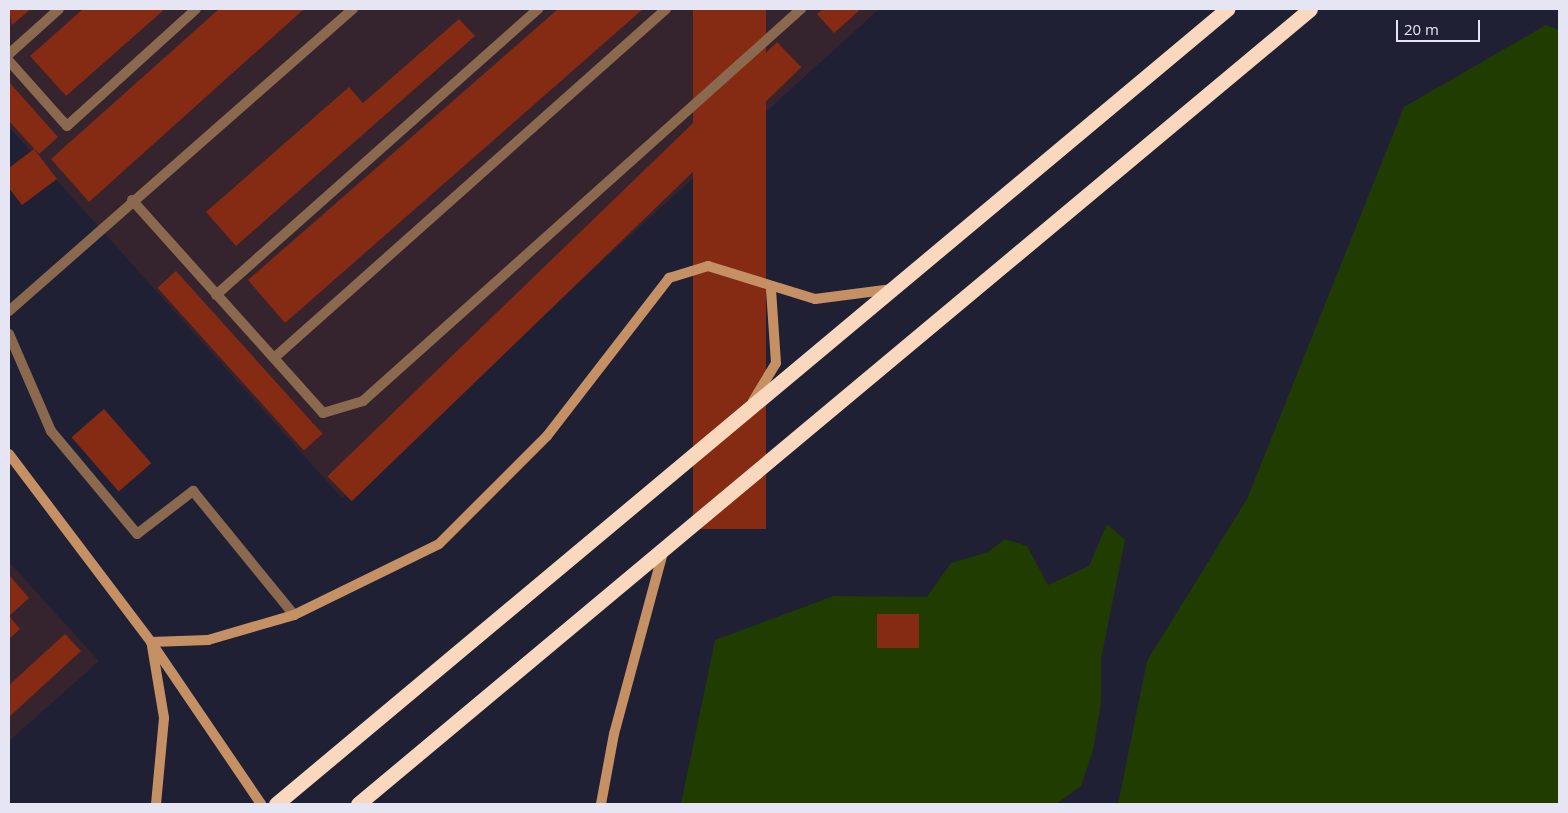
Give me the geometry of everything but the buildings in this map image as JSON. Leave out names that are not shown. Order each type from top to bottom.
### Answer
[{"type":"highway","points":[[276,804],[1227,9]]},
{"type":"highway","points":[[358,804],[1310,9]]},
{"type":"street","points":[[151,642],[208,640],[294,615],[440,544],[547,436],[669,278],[708,266],[752,276],[771,289],[815,299],[893,289]]},
{"type":"street","points":[[746,412],[776,363],[771,289]]},
{"type":"street","points":[[9,454],[151,642],[261,804]]},
{"type":"street","points":[[601,804],[614,734],[664,549]]},
{"type":"street","points":[[151,642],[164,718],[156,804]]},
{"type":"lane","points":[[9,54],[59,9]]},
{"type":"lane","points":[[9,61],[67,126],[196,9]]},
{"type":"lane","points":[[9,311],[132,200],[353,9]]},
{"type":"lane","points":[[216,295],[538,9]]},
{"type":"lane","points":[[274,358],[666,9]]},
{"type":"lane","points":[[132,200],[323,413],[363,402],[801,9]]},
{"type":"lane","points":[[9,334],[51,431],[136,534],[193,491],[294,615]]},
{"type":"shaded area","points":[[9,9],[879,9],[342,498],[9,127]]},
{"type":"shaded area","points":[[9,562],[99,661],[9,741]]},
{"type":"green space","points":[[1546,25],[1559,30],[1559,804],[1118,804],[1147,661],[1247,499],[1404,107]]},
{"type":"green space","points":[[1107,524],[1125,540],[1101,659],[1101,703],[1093,750],[1081,786],[1056,804],[681,804],[715,640],[834,596],[927,597],[951,563],[988,552],[1005,539],[1027,546],[1048,585],[1089,566]]}]
